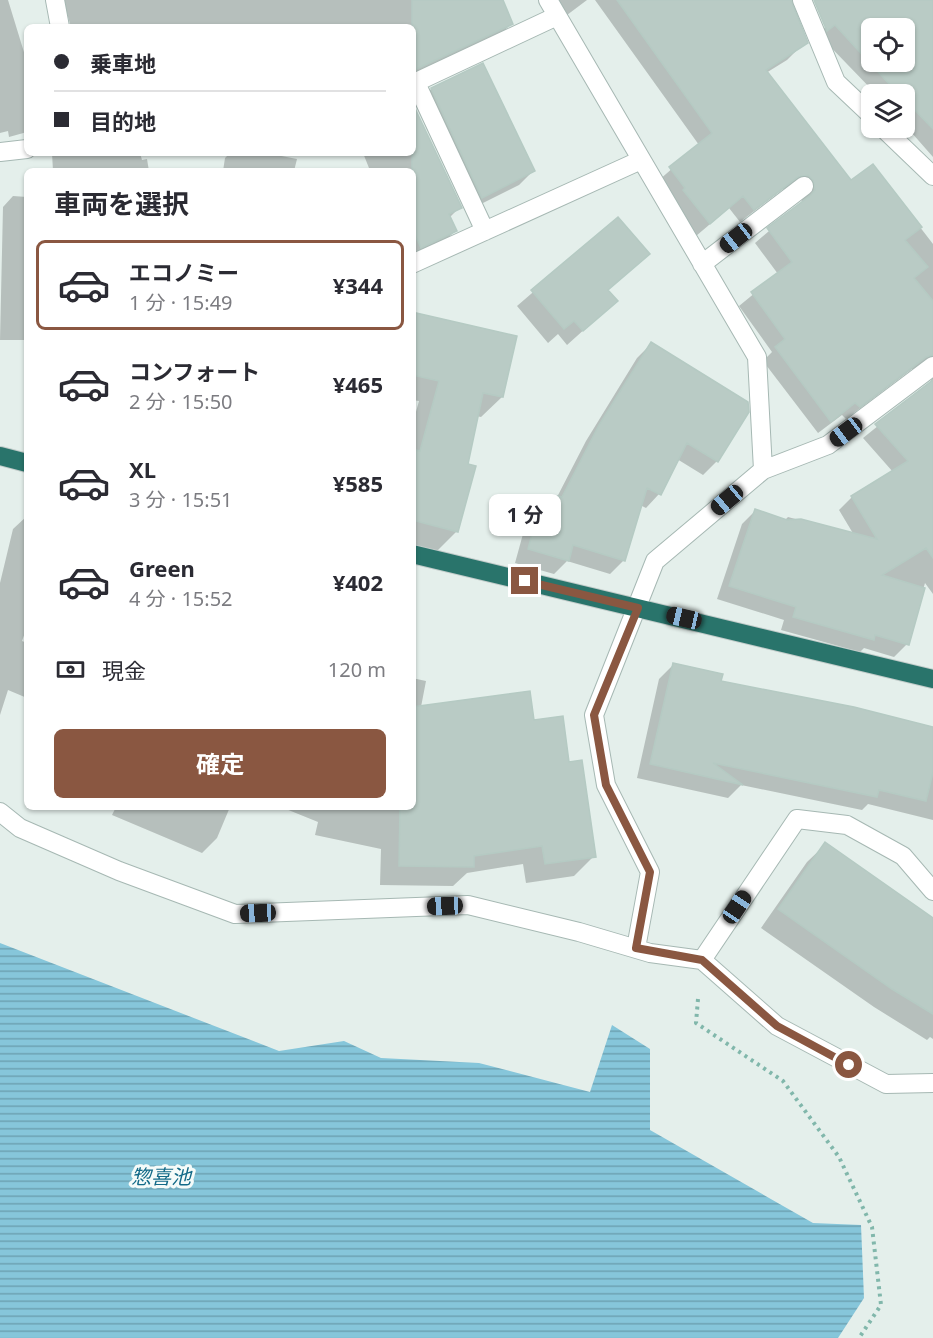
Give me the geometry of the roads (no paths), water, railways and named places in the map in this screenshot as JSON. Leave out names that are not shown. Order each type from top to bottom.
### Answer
[{"type":"highway","points":[[0,456],[24,462]]},
{"type":"highway","points":[[416,555],[933,679]]},
{"type":"street","points":[[55,0],[59,24]]},
{"type":"street","points":[[548,0],[757,357],[763,470]]},
{"type":"street","points":[[802,0],[836,82],[861,106]]},
{"type":"street","points":[[416,83],[557,16]]},
{"type":"street","points":[[416,88],[485,231]]},
{"type":"street","points":[[893,138],[933,176]]},
{"type":"street","points":[[0,152],[24,149]]},
{"type":"street","points":[[416,262],[641,160]]},
{"type":"street","points":[[702,264],[804,186]]},
{"type":"street","points":[[636,948],[650,872],[606,785],[594,715],[655,561],[763,470],[828,445],[933,366]]},
{"type":"street","points":[[0,812],[31,833],[119,871],[235,914],[468,905],[636,948],[702,960],[777,1026],[786,1031],[886,1084],[933,1083]]},
{"type":"street","points":[[702,960],[796,819],[847,825],[903,856],[933,891]]},
{"type":"water","name":"惣喜池","points":[[0,943],[279,1051],[344,1041],[381,1058],[479,1063],[590,1092],[612,1025],[650,1049],[650,1130],[813,1223],[861,1225],[864,1298],[838,1338],[0,1338]]}]
